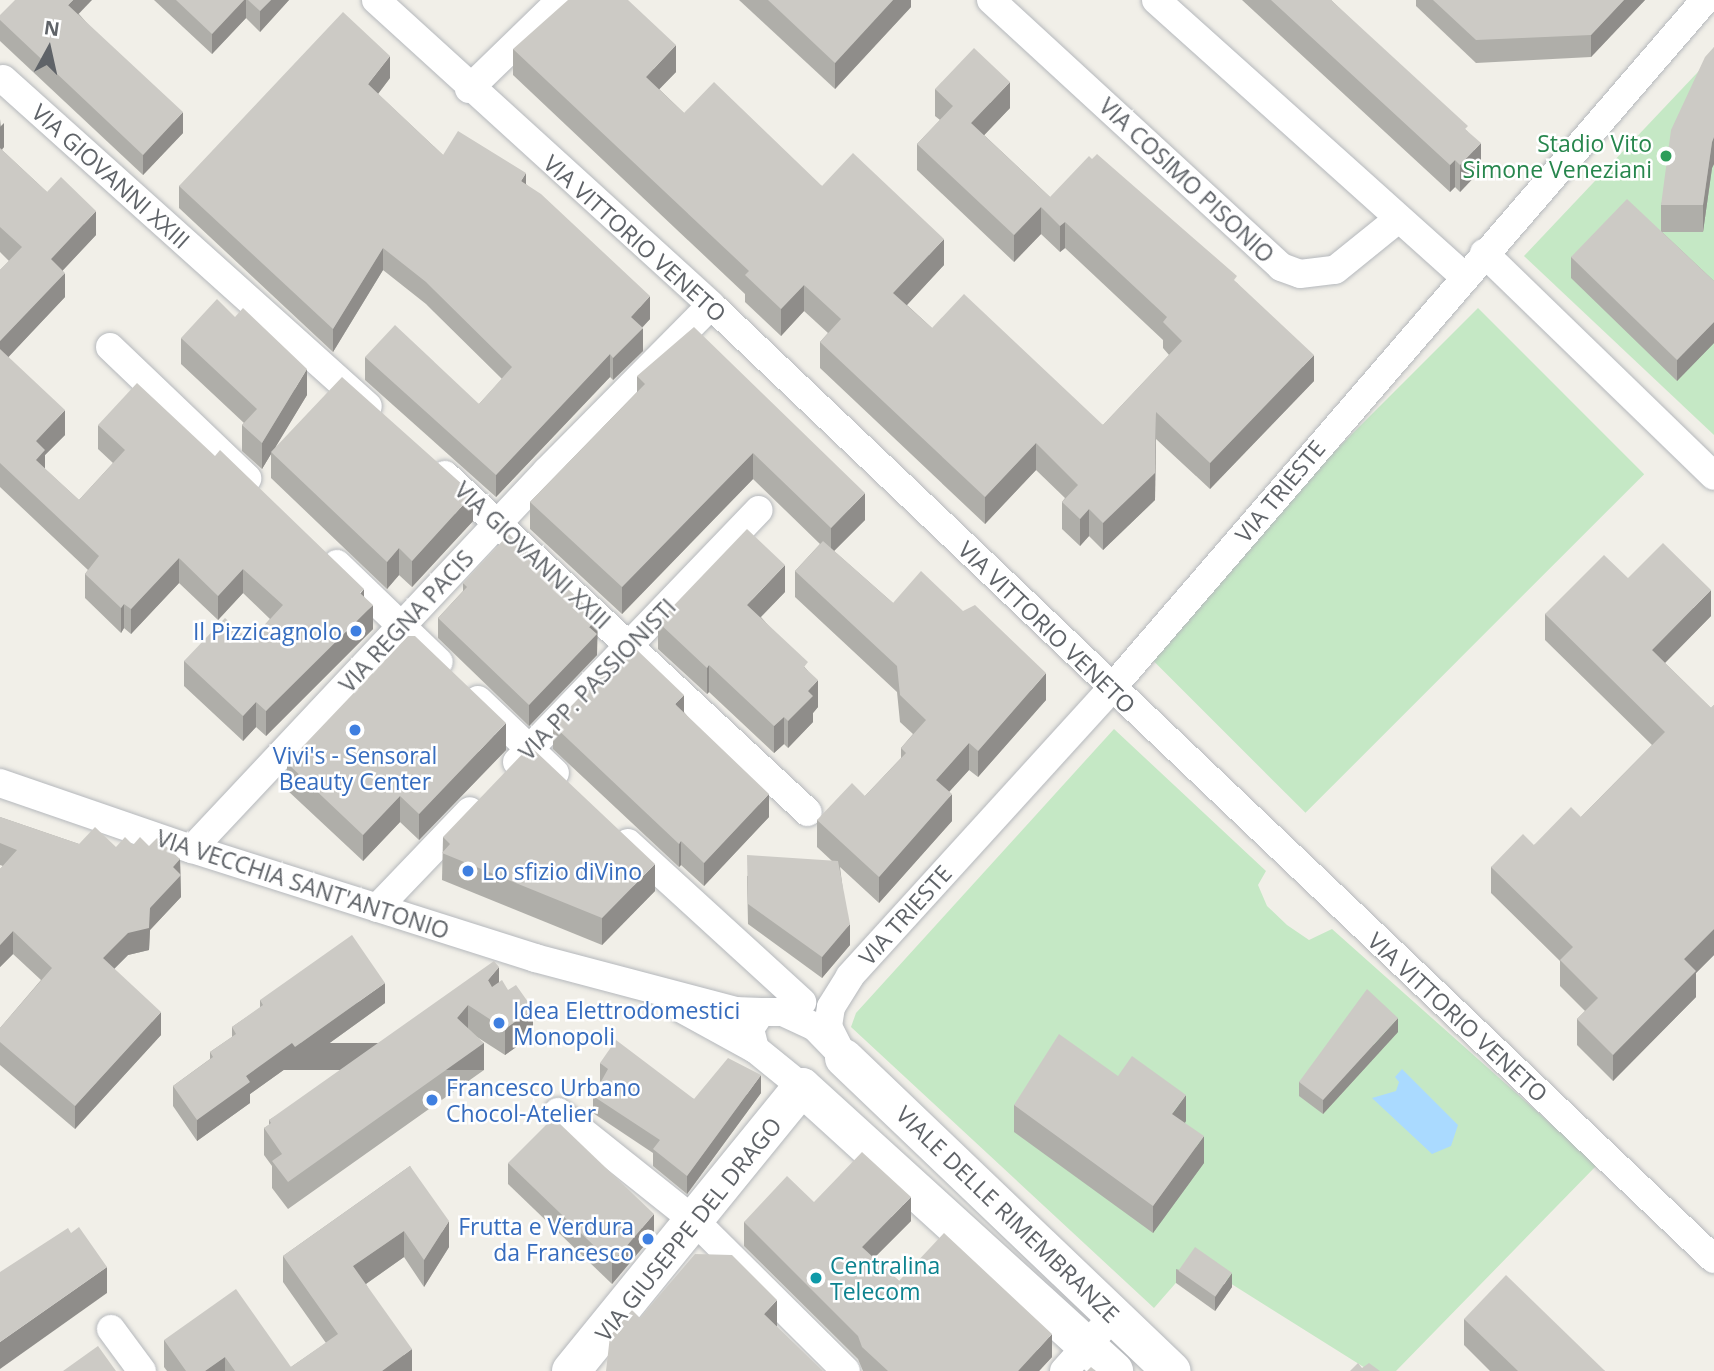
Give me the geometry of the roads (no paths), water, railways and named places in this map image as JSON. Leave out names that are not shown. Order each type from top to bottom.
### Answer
[{"type":"street","name":"VIA VITTORIO VENETO","points":[[376,0],[469,89],[711,305],[1111,689],[1714,1259]]},
{"type":"street","points":[[469,89],[561,0]]},
{"type":"street","name":"VIA COSIMO PISONIO","points":[[991,0],[1281,267],[1300,274],[1335,270],[1398,219]]},
{"type":"street","points":[[1156,0],[1464,276]]},
{"type":"street","name":"VIA TRIESTE","points":[[850,976],[1111,689],[1464,276],[1705,0]]},
{"type":"street","name":"VIA GIOVANNI XXIII","points":[[2,79],[385,421]]},
{"type":"street","points":[[1484,253],[1714,476]]},
{"type":"street","name":"VIA REGNA PACIS","points":[[192,849],[499,522],[711,305]]},
{"type":"street","points":[[110,347],[271,501]]},
{"type":"street","name":"VIA GIOVANNI XXIII","points":[[426,457],[808,812]]},
{"type":"street","name":"VIA PP. PASSIONISTI","points":[[377,908],[759,510]]},
{"type":"street","points":[[321,549],[578,795]]},
{"type":"street","name":"VIA VECCHIA SANT'ANTONIO","points":[[0,783],[192,849],[608,977],[735,1012],[782,1009]]},
{"type":"street","points":[[606,822],[782,1009],[815,1027],[844,1058]]},
{"type":"street","points":[[755,1049],[750,1029],[782,1009],[850,976]]},
{"type":"street","points":[[802,1087],[823,1088],[840,1078],[844,1058],[828,1026],[831,1007],[850,976]]},
{"type":"street","name":"VIA VECCHIA SANT'ANTONIO","points":[[608,977],[683,1009],[755,1049],[802,1087]]},
{"type":"street","name":"VIALE DELLE RIMEMBRANZE","points":[[844,1058],[1172,1371]]},
{"type":"street","name":"VIALE DELLE RIMEMBRANZE","points":[[802,1087],[1088,1363]]},
{"type":"street","name":"VIA GIUSEPPE DEL DRAGO","points":[[575,1369],[802,1087]]},
{"type":"street","points":[[558,1112],[696,1222],[846,1371]]},
{"type":"street","points":[[1088,1363],[1114,1315]]},
{"type":"street","points":[[111,1329],[142,1371]]},
{"type":"water","points":[[1402,1069],[1458,1125],[1451,1146],[1432,1154],[1372,1098],[1396,1091],[1399,1082],[1395,1077]]},
{"type":"place","name":"Stadio Vito Simone Veneziani","points":[[1666,156]]},
{"type":"place","name":"Il Pizzicagnolo","points":[[356,631]]},
{"type":"place","name":"Vivi's - Sensoral Beauty Center","points":[[355,730]]},
{"type":"place","name":"Lo sfizio diVino","points":[[468,871]]},
{"type":"place","name":"Idea Elettrodomestici Monopoli","points":[[499,1023]]},
{"type":"place","name":"Francesco Urbano Chocol-Atelier","points":[[432,1100]]},
{"type":"place","name":"Frutta e Verdura da Francesco","points":[[648,1239]]},
{"type":"place","name":"Centralina Telecom","points":[[816,1278]]}]
